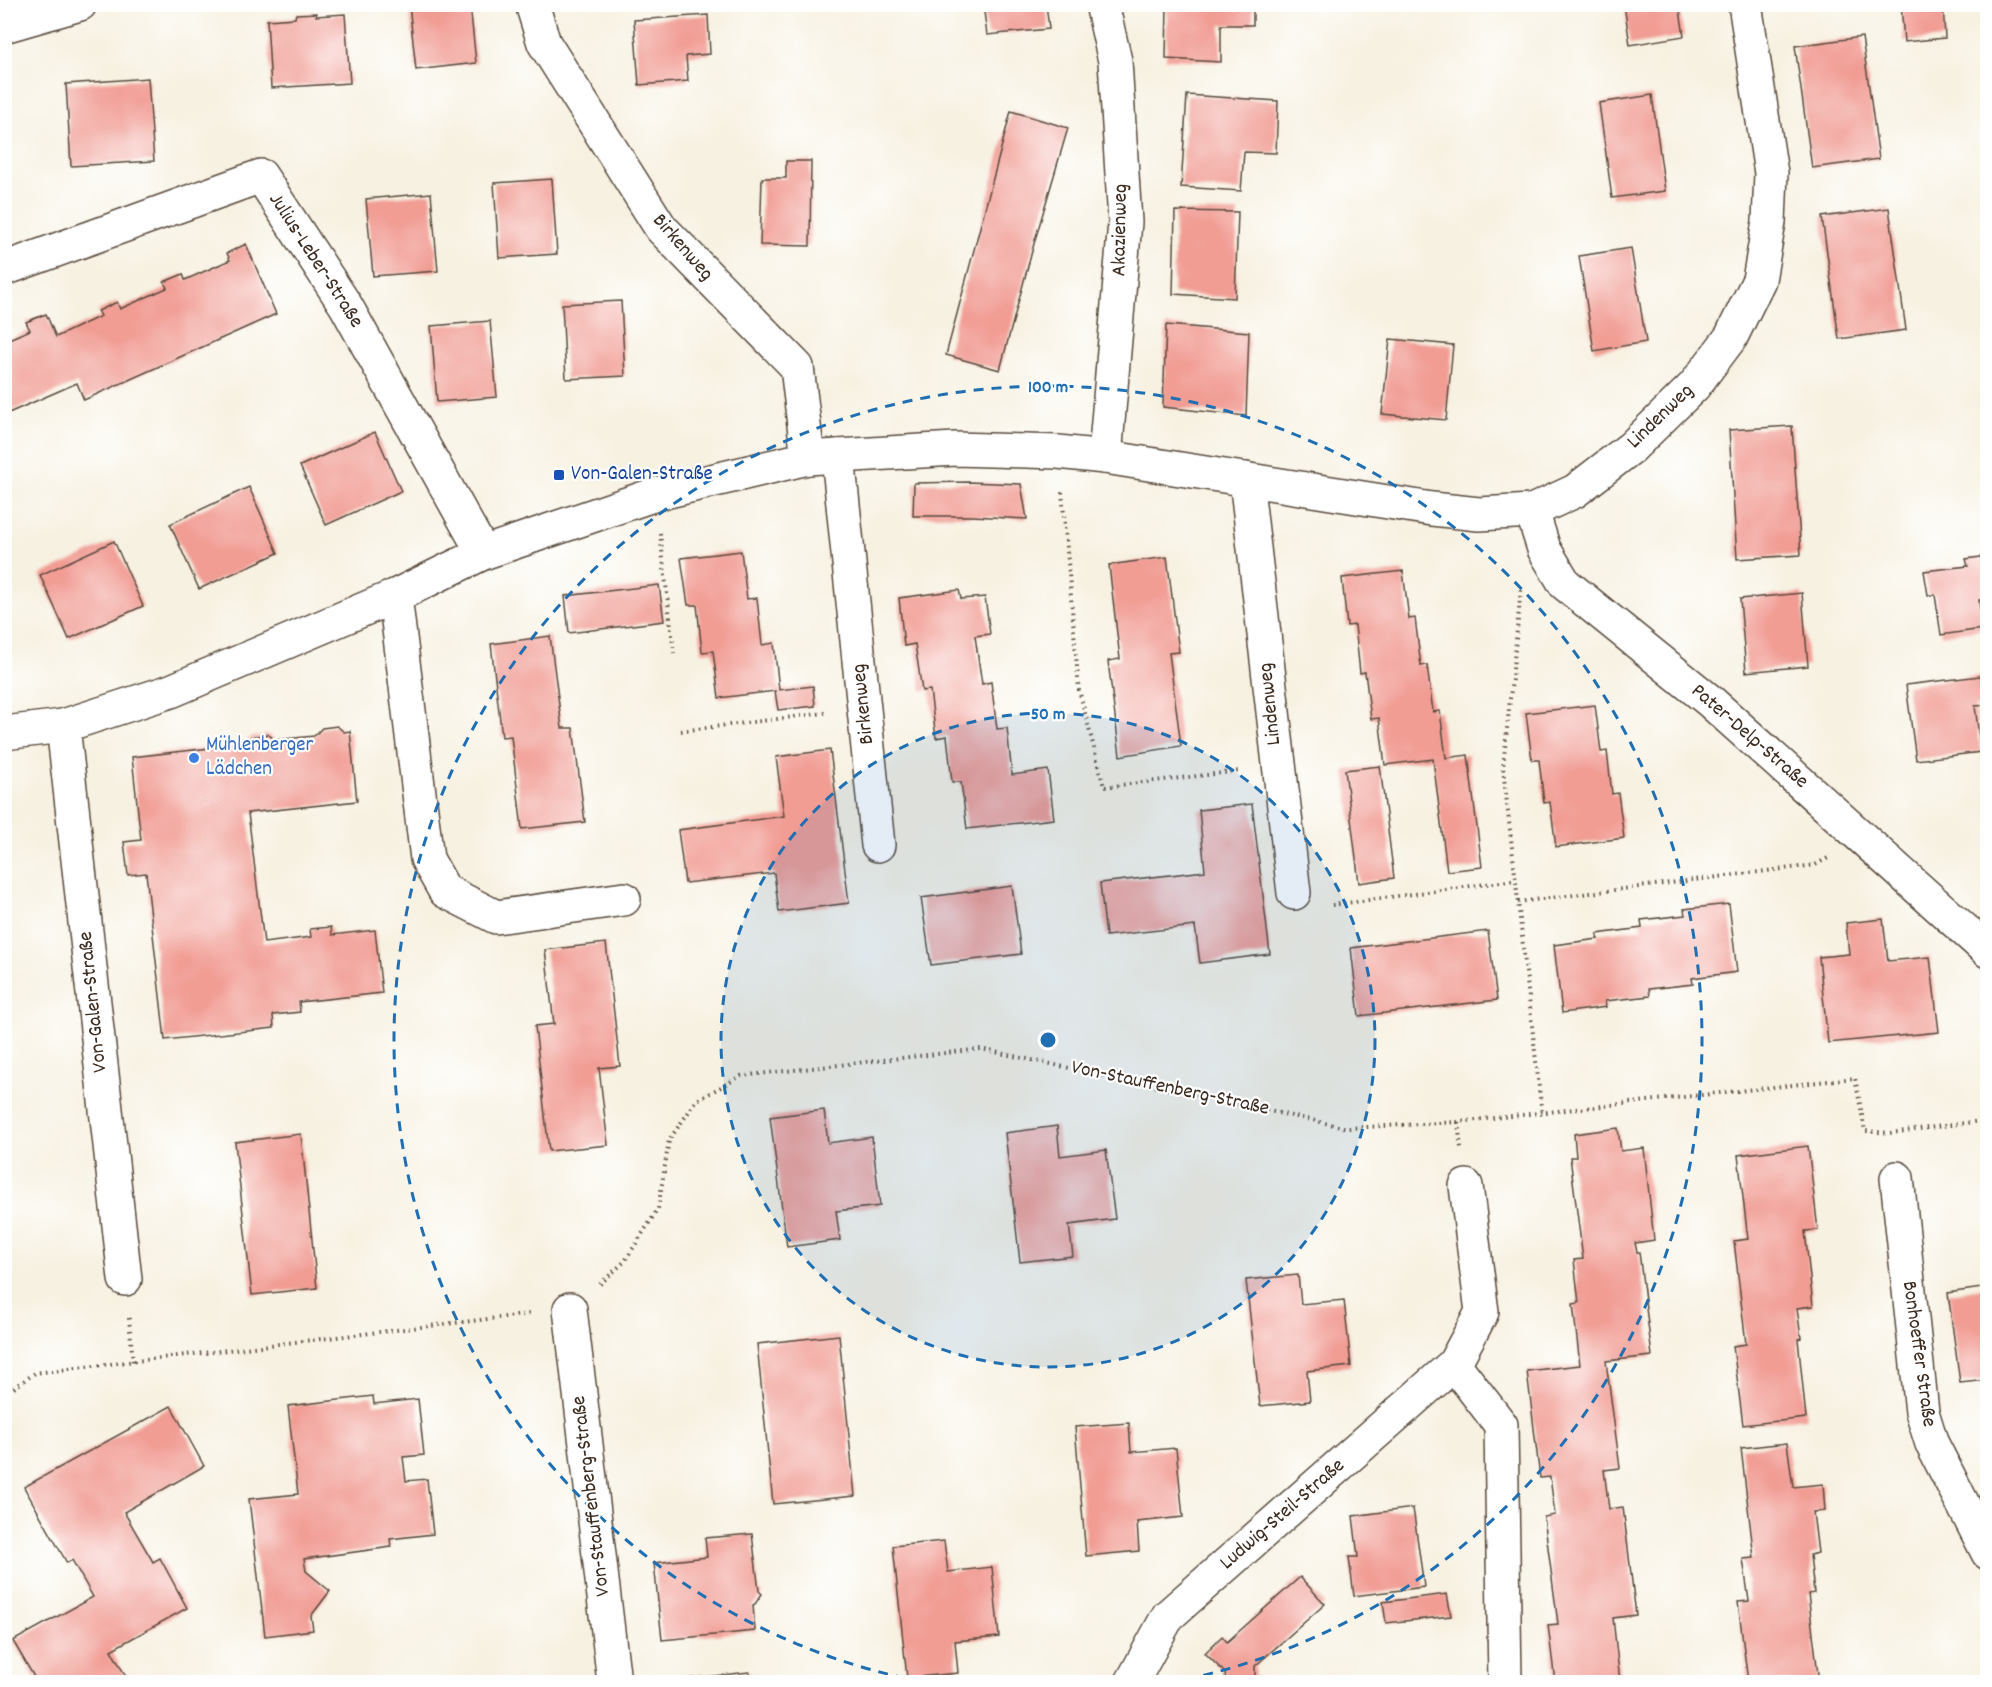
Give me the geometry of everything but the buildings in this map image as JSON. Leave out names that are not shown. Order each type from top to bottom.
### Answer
[{"type":"street","points":[[4,26],[80,4]]},
{"type":"street","name":"Birkenweg","points":[[532,4],[544,43],[661,228],[797,367],[823,457],[864,708],[878,845]]},
{"type":"street","name":"Akazienweg","points":[[1102,4],[1115,61],[1125,222],[1105,457]]},
{"type":"street","name":"Lindenweg","points":[[1105,457],[1432,509],[1479,514],[1532,511],[1575,491],[1632,447],[1694,386],[1731,337],[1759,280],[1769,222],[1770,173],[1745,4]]},
{"type":"street","name":"Julius-Leber-Straße","points":[[4,269],[261,176],[346,306],[483,553]]},
{"type":"street","points":[[4,733],[63,726],[171,691],[395,596],[483,553],[656,494],[823,457],[956,449],[1058,452],[1105,457]]},
{"type":"street","name":"Lindenweg","points":[[1246,479],[1293,893]]},
{"type":"street","name":"Pater-Delp-Straße","points":[[1532,511],[1544,549],[1566,584],[1711,702],[1988,951]]},
{"type":"street","points":[[395,596],[428,859],[445,891],[496,917],[624,899]]},
{"type":"street","name":"Von-Galen-Straße","points":[[63,726],[125,1279]]},
{"type":"street","name":"Bonhoeffer Straße","points":[[1897,1178],[1922,1412],[1932,1444],[1988,1553]]},
{"type":"street","name":"Ludwig-Steil-Straße","points":[[1132,1683],[1168,1616],[1454,1364],[1482,1312],[1466,1186]]},
{"type":"street","name":"Von-Stauffenberg-Straße","points":[[570,1310],[614,1683]]},
{"type":"street","points":[[1454,1364],[1501,1425],[1505,1683]]},
{"type":"path","points":[[1058,452],[1079,690],[1104,787],[1278,766]]},
{"type":"path","points":[[656,494],[675,652]]},
{"type":"path","points":[[1522,582],[1503,768],[1542,1114]]},
{"type":"path","points":[[681,731],[864,708]]},
{"type":"path","points":[[1518,902],[1815,865]]},
{"type":"path","points":[[1293,893],[1317,907],[1515,880]]},
{"type":"path","name":"Von-Stauffenberg-Straße","points":[[625,1261],[658,1209],[669,1140],[697,1100],[741,1076],[981,1049],[1348,1128],[1458,1122],[1542,1114],[1856,1078],[1865,1131],[1890,1133],[1988,1120]]},
{"type":"path","points":[[4,1395],[35,1374],[570,1310]]},
{"type":"place","name":"Von-Galen-Straße","points":[[559,475]]},
{"type":"place","name":"Mühlenberger Lädchen","points":[[194,758]]}]
